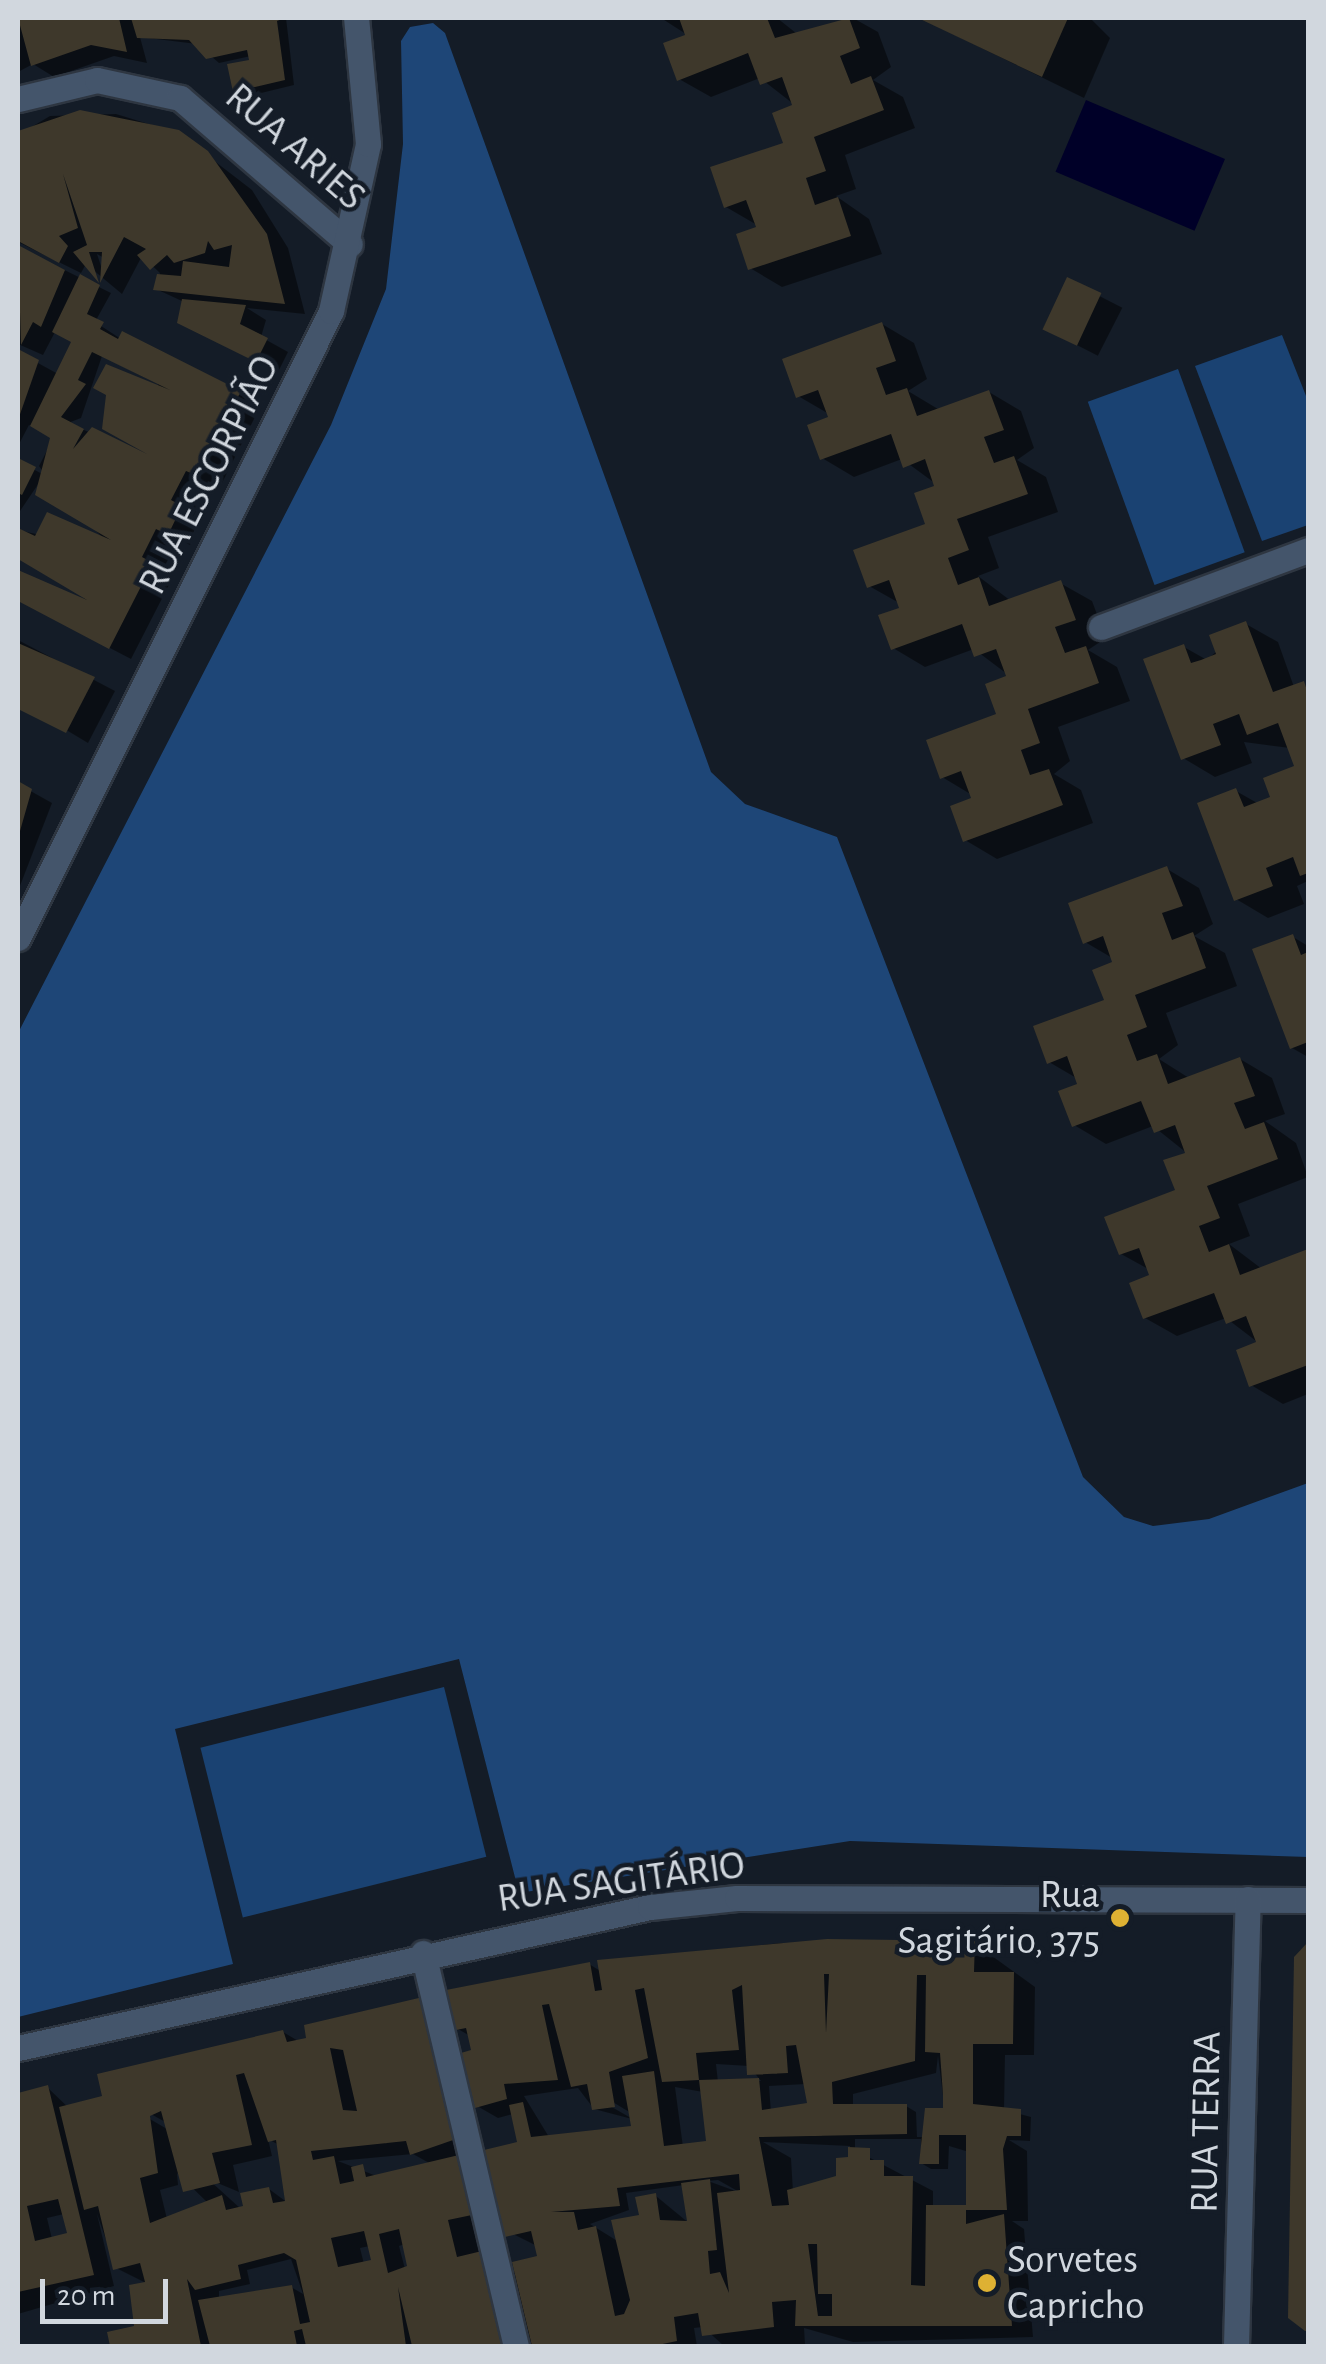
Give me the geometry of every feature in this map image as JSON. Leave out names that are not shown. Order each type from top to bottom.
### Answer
[{"type":"street","name":"RUA ESCORPIÃO","points":[[18,938],[292,394],[350,244],[368,144],[356,18]]},
{"type":"street","name":"RUA ARIES","points":[[18,99],[97,80],[180,98],[350,244]]},
{"type":"street","points":[[1102,628],[1308,550]]},
{"type":"street","name":"RUA SAGITÁRIO","points":[[18,2048],[423,1953],[737,1898],[1308,1900]]},
{"type":"street","name":"RUA TERRA","points":[[1236,2346],[1248,1899]]},
{"type":"street","points":[[423,1953],[516,2346]]},
{"type":"shaded area","points":[[433,23],[445,33],[711,772],[745,804],[837,837],[1083,1477],[1124,1517],[1153,1526],[1209,1519],[1308,1483],[1308,1857],[850,1841],[519,1893],[459,1659],[175,1729],[233,1964],[18,2017],[18,1033],[331,425],[386,289],[403,144],[401,41],[410,27]]},
{"type":"shaded area","points":[[1086,100],[1225,159],[1195,231],[1056,172]]},
{"type":"shaded area","points":[[1282,335],[1308,401],[1308,525],[1262,541],[1195,366]]},
{"type":"shaded area","points":[[1178,369],[1245,552],[1154,585],[1088,402]]},
{"type":"shaded area","points":[[444,1687],[486,1857],[243,1918],[200,1748]]},
{"type":"building","points":[[18,18],[119,18],[127,52],[91,45],[31,66]]},
{"type":"building","points":[[131,18],[285,18],[277,21],[285,80],[233,92],[227,64],[249,60],[247,50],[206,59],[189,40],[137,38]]},
{"type":"building","points":[[679,18],[767,18],[775,38],[849,18],[860,48],[840,56],[851,84],[871,76],[884,110],[814,137],[826,171],[806,178],[815,205],[838,197],[851,236],[748,270],[736,234],[756,227],[746,200],[724,208],[710,167],[783,143],[772,113],[792,105],[782,77],[760,85],[748,53],[677,81],[663,43],[685,35]]},
{"type":"building","points":[[918,18],[1068,18],[1042,77]]},
{"type":"building","points":[[80,110],[179,130],[208,151],[267,234],[285,304],[153,290],[157,274],[181,276],[183,261],[229,267],[232,245],[214,250],[208,241],[205,253],[174,263],[167,255],[150,270],[137,255],[146,249],[124,237],[100,283],[102,252],[89,252],[99,283],[73,252],[87,245],[63,174],[78,228],[59,236],[68,246],[59,263],[18,241],[18,131]]},
{"type":"building","points":[[18,245],[65,270],[41,327],[33,322],[21,345]]},
{"type":"building","points":[[80,274],[100,285],[87,314],[104,322],[100,329],[118,339],[122,331],[241,391],[198,476],[186,471],[171,500],[182,506],[168,535],[156,529],[142,557],[153,563],[109,649],[18,601],[18,570],[87,600],[18,559],[18,528],[35,536],[47,512],[111,540],[35,495],[50,438],[30,426],[71,342],[52,332]],"holes":[[[92,352],[170,390],[106,364],[93,388],[106,395],[102,429],[147,454],[92,427],[73,449],[84,429],[61,417],[86,384],[78,380]]]},
{"type":"building","points":[[1067,277],[1101,293],[1077,346],[1042,330]]},
{"type":"building","points":[[182,299],[246,305],[240,324],[268,338],[256,362],[177,323]]},
{"type":"building","points":[[882,322],[896,361],[876,368],[886,395],[907,388],[917,416],[989,390],[1004,430],[984,437],[994,463],[1014,456],[1028,494],[957,519],[969,550],[948,558],[958,585],[979,577],[989,606],[1061,580],[1076,620],[1055,627],[1065,653],[1086,646],[1099,683],[1028,709],[1040,743],[1021,750],[1030,775],[1049,769],[1063,805],[963,842],[950,806],[971,798],[961,771],[940,779],[926,740],[996,714],[985,684],[1006,676],[996,649],[974,657],[962,624],[891,650],[878,615],[899,608],[889,580],[867,588],[853,550],[925,524],[914,493],[934,486],[925,459],[903,468],[891,434],[820,460],[807,425],[828,417],[818,390],[796,398],[782,359]]},
{"type":"building","points":[[18,349],[39,360],[18,420]]},
{"type":"building","points":[[18,458],[36,467],[22,495],[18,493]]},
{"type":"building","points":[[1246,621],[1273,692],[1304,681],[1308,694],[1308,873],[1300,876],[1293,857],[1266,868],[1273,886],[1234,901],[1197,803],[1236,788],[1244,807],[1270,797],[1263,778],[1294,766],[1278,723],[1247,735],[1239,714],[1213,724],[1221,745],[1181,760],[1143,659],[1184,644],[1191,663],[1201,660],[1216,654],[1209,635]]},
{"type":"building","points":[[18,643],[95,677],[66,733],[18,709]]},
{"type":"building","points":[[18,781],[32,789],[18,838]]},
{"type":"building","points":[[1167,866],[1183,906],[1162,913],[1172,940],[1193,932],[1206,968],[1135,995],[1147,1027],[1127,1035],[1137,1061],[1157,1054],[1168,1084],[1240,1057],[1255,1096],[1234,1103],[1245,1129],[1264,1122],[1278,1159],[1207,1186],[1220,1218],[1199,1226],[1209,1252],[1229,1244],[1240,1275],[1308,1249],[1308,1365],[1249,1387],[1236,1350],[1256,1342],[1246,1316],[1226,1324],[1214,1293],[1143,1319],[1129,1283],[1149,1275],[1139,1248],[1119,1255],[1104,1217],[1175,1190],[1163,1160],[1185,1153],[1175,1125],[1154,1133],[1141,1101],[1072,1127],[1058,1091],[1077,1084],[1067,1056],[1047,1064],[1033,1026],[1104,1000],[1092,970],[1112,962],[1103,936],[1083,944],[1068,903]]},
{"type":"building","points":[[1293,934],[1301,955],[1308,952],[1308,1042],[1290,1049],[1252,949]]},
{"type":"building","points":[[827,1939],[975,1941],[974,1972],[1014,1972],[1013,2044],[973,2044],[973,2104],[1021,2109],[1021,2136],[1007,2136],[1003,2149],[1007,2210],[966,2210],[966,2224],[1004,2214],[1012,2326],[795,2326],[796,2300],[772,2302],[774,2327],[702,2336],[698,2313],[674,2317],[677,2341],[653,2346],[532,2346],[512,2262],[537,2256],[531,2231],[505,2237],[484,2150],[517,2142],[509,2105],[523,2102],[531,2137],[631,2126],[622,2076],[654,2071],[664,2146],[706,2141],[699,2080],[662,2082],[644,1988],[635,1990],[648,2058],[609,2072],[615,2107],[592,2110],[587,2084],[571,2087],[549,2004],[542,2005],[558,2080],[504,2084],[507,2099],[475,2108],[461,2053],[471,2050],[466,2028],[456,2030],[446,1990],[590,1962],[595,1991],[602,1990],[597,1960]],"holes":[[[824,1974],[829,1974],[826,2033]],[[917,1975],[926,1975],[925,2052],[940,2053],[943,2108],[925,2108],[919,2164],[939,2164],[939,2135],[966,2135],[966,2205],[926,2205],[925,2286],[911,2285],[913,2176],[884,2176],[884,2160],[870,2160],[870,2148],[848,2147],[848,2157],[836,2158],[836,2176],[787,2190],[789,2205],[772,2206],[759,2137],[907,2134],[907,2104],[833,2104],[832,2082],[915,2061]],[[742,1985],[747,2075],[788,2073],[786,2046],[796,2045],[807,2103],[762,2110],[759,2078],[699,2080],[696,2053],[739,2050],[732,1990]],[[739,2174],[740,2190],[717,2193],[729,2293],[720,2272],[710,2274],[708,2251],[717,2250],[710,2179],[681,2183],[687,2221],[660,2220],[656,2193],[635,2197],[639,2215],[611,2220],[630,2300],[624,2314],[615,2316],[596,2226],[578,2230],[574,2212],[551,2212],[620,2206],[617,2188]],[[808,2244],[817,2244],[818,2294],[832,2294],[832,2316],[818,2316]]]},
{"type":"building","points":[[1308,1942],[1305,2331],[1288,2318],[1294,1957]]},
{"type":"building","points":[[423,1997],[456,2139],[410,2155],[406,2141],[311,2151],[313,2160],[334,2156],[340,2184],[354,2181],[351,2167],[363,2164],[366,2177],[459,2155],[472,2215],[448,2220],[457,2257],[482,2251],[503,2346],[412,2346],[398,2287],[406,2346],[306,2346],[302,2329],[294,2331],[297,2346],[210,2346],[198,2300],[292,2285],[300,2324],[310,2322],[296,2260],[284,2253],[238,2265],[241,2279],[195,2290],[187,2279],[201,2346],[110,2346],[107,2332],[134,2326],[129,2285],[145,2282],[140,2263],[113,2270],[98,2206],[84,2210],[59,2107],[102,2096],[97,2074],[283,2030],[287,2042],[306,2038],[304,2025]],"holes":[[[330,2048],[343,2050],[357,2111],[343,2110]],[[244,2073],[268,2142],[276,2140],[285,2201],[273,2203],[269,2187],[240,2193],[243,2206],[226,2210],[222,2195],[150,2223],[140,2178],[158,2173],[150,2116],[161,2111],[183,2192],[220,2183],[212,2153],[252,2145],[236,2075]],[[399,2229],[407,2266],[388,2273],[379,2234]],[[364,2231],[371,2260],[338,2267],[331,2238]]]},
{"type":"building","points":[[48,2085],[94,2275],[18,2292],[18,2093]],"holes":[[[58,2199],[67,2233],[35,2241],[27,2206]]]},
{"type":"place","name":"Rua Sagitário, 375","points":[[1120,1918]]},
{"type":"place","name":"Sorvetes Capricho","points":[[987,2283]]}]
